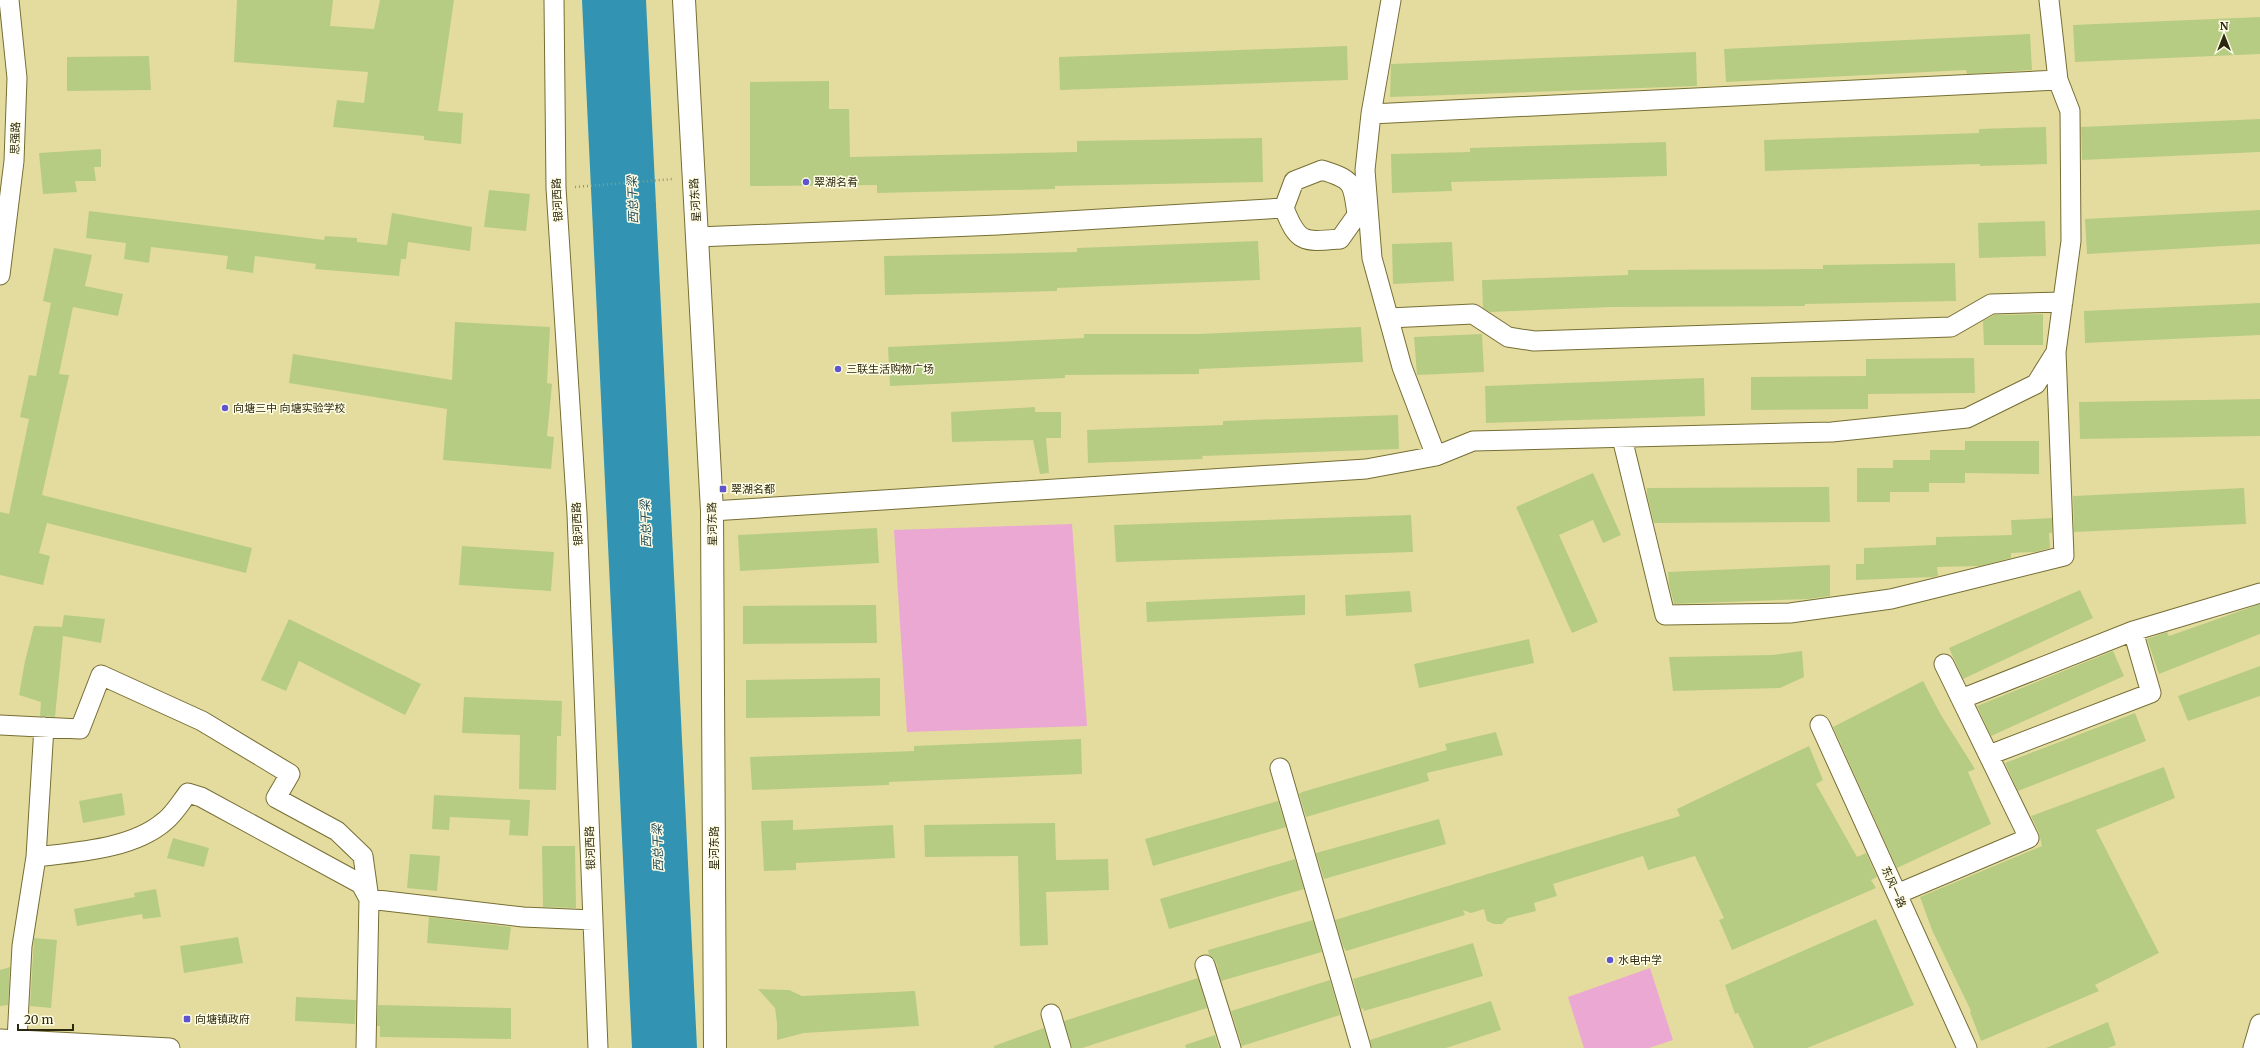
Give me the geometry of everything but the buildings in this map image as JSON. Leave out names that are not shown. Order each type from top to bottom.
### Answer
[{"type":"main road","name":"星河东路","points":[[684,0],[712,511],[715,1048]]},
{"type":"street","name":"思强路","points":[[0,275],[7,162],[16,78],[9,0]]},
{"type":"street","name":"银河西路","points":[[554,0],[556,188],[577,514],[598,1048]]},
{"type":"street","points":[[1391,0],[1370,114],[1365,170],[1372,258],[1402,368],[1436,456]]},
{"type":"street","points":[[1622,438],[1665,615],[1790,613],[1891,599],[2064,556],[2056,352],[2071,241],[2070,111],[2058,80],[2049,0]]},
{"type":"street","points":[[1370,114],[2058,80]]},
{"type":"street","points":[[697,237],[998,225],[1284,208]]},
{"type":"street","points":[[1389,318],[1473,314],[1508,337],[1534,341],[1951,327],[1991,304],[2063,302]]},
{"type":"street","points":[[712,511],[1366,469],[1436,456],[1473,441],[1832,432],[1967,418],[2036,384],[2056,352]]},
{"type":"street","points":[[1961,698],[2133,631],[2260,593]]},
{"type":"street","points":[[1989,755],[2151,693],[2133,631]]},
{"type":"street","points":[[1897,894],[2029,838],[1944,664]]},
{"type":"street","points":[[0,726],[80,729],[101,675],[202,721],[290,774],[276,798],[337,831],[363,856],[368,899],[366,1048]]},
{"type":"street","name":"东风一路","points":[[1820,725],[1967,1048]]},
{"type":"street","points":[[44,727],[36,857],[9,1039],[170,1048]]},
{"type":"street","points":[[1280,768],[1361,1048]]},
{"type":"street","points":[[36,857],[85,851],[138,839],[165,821],[188,793],[361,884],[368,899]]},
{"type":"street","points":[[368,899],[523,917],[593,920]]},
{"type":"street","points":[[1205,965],[1231,1048]]},
{"type":"street","points":[[1052,1014],[1061,1048]]},
{"type":"street","points":[[2253,1048],[2260,1024]]},
{"type":"path","points":[[556,188],[693,178]]},
{"type":"shaded area","points":[[1072,524],[1087,726],[907,732],[894,530]]},
{"type":"shaded area","points":[[1650,968],[1673,1040],[1649,1048],[1584,1048],[1568,997]]},
{"type":"water","name":"西总干梁","points":[[582,0],[646,0],[697,1048],[632,1048]]},
{"type":"place","name":"翠湖名肴","points":[[806,182]]},
{"type":"place","name":"三联生活购物广场","points":[[838,369]]},
{"type":"place","name":"向塘三中 向塘实验学校","points":[[225,408]]},
{"type":"place","name":"翠湖名都","points":[[723,489]]},
{"type":"place","name":"水电中学","points":[[1610,960]]},
{"type":"place","name":"向塘镇政府","points":[[187,1019]]}]
